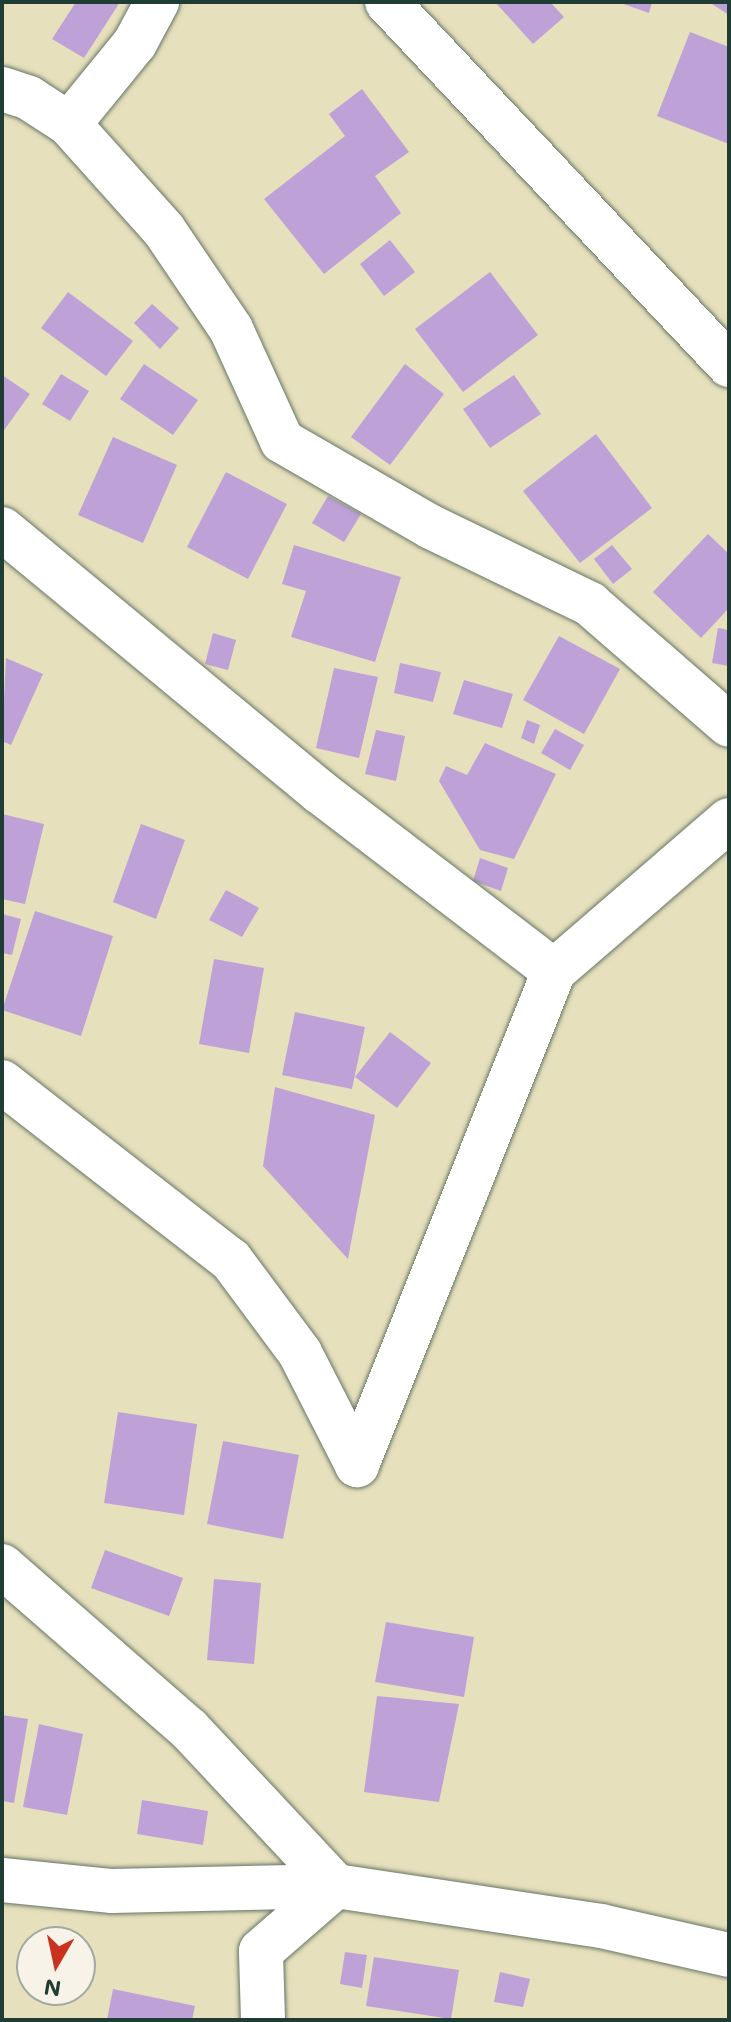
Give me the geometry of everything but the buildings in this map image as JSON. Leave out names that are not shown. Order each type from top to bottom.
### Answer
[{"type":"street","points":[[69,124],[135,43],[157,2]]},
{"type":"street","points":[[387,2],[729,365]]},
{"type":"street","points":[[2,89],[29,98],[69,124],[164,230],[231,329],[282,441],[431,527],[590,604],[729,725]]},
{"type":"street","points":[[2,529],[320,792],[554,971]]},
{"type":"street","points":[[2,1082],[231,1260],[300,1353],[357,1465],[554,971],[729,820]]},
{"type":"street","points":[[2,1566],[189,1729],[336,1886]]},
{"type":"street","points":[[2,1880],[112,1891],[336,1886],[601,1926],[729,1955]]},
{"type":"street","points":[[263,2020],[261,1951],[336,1886]]}]
